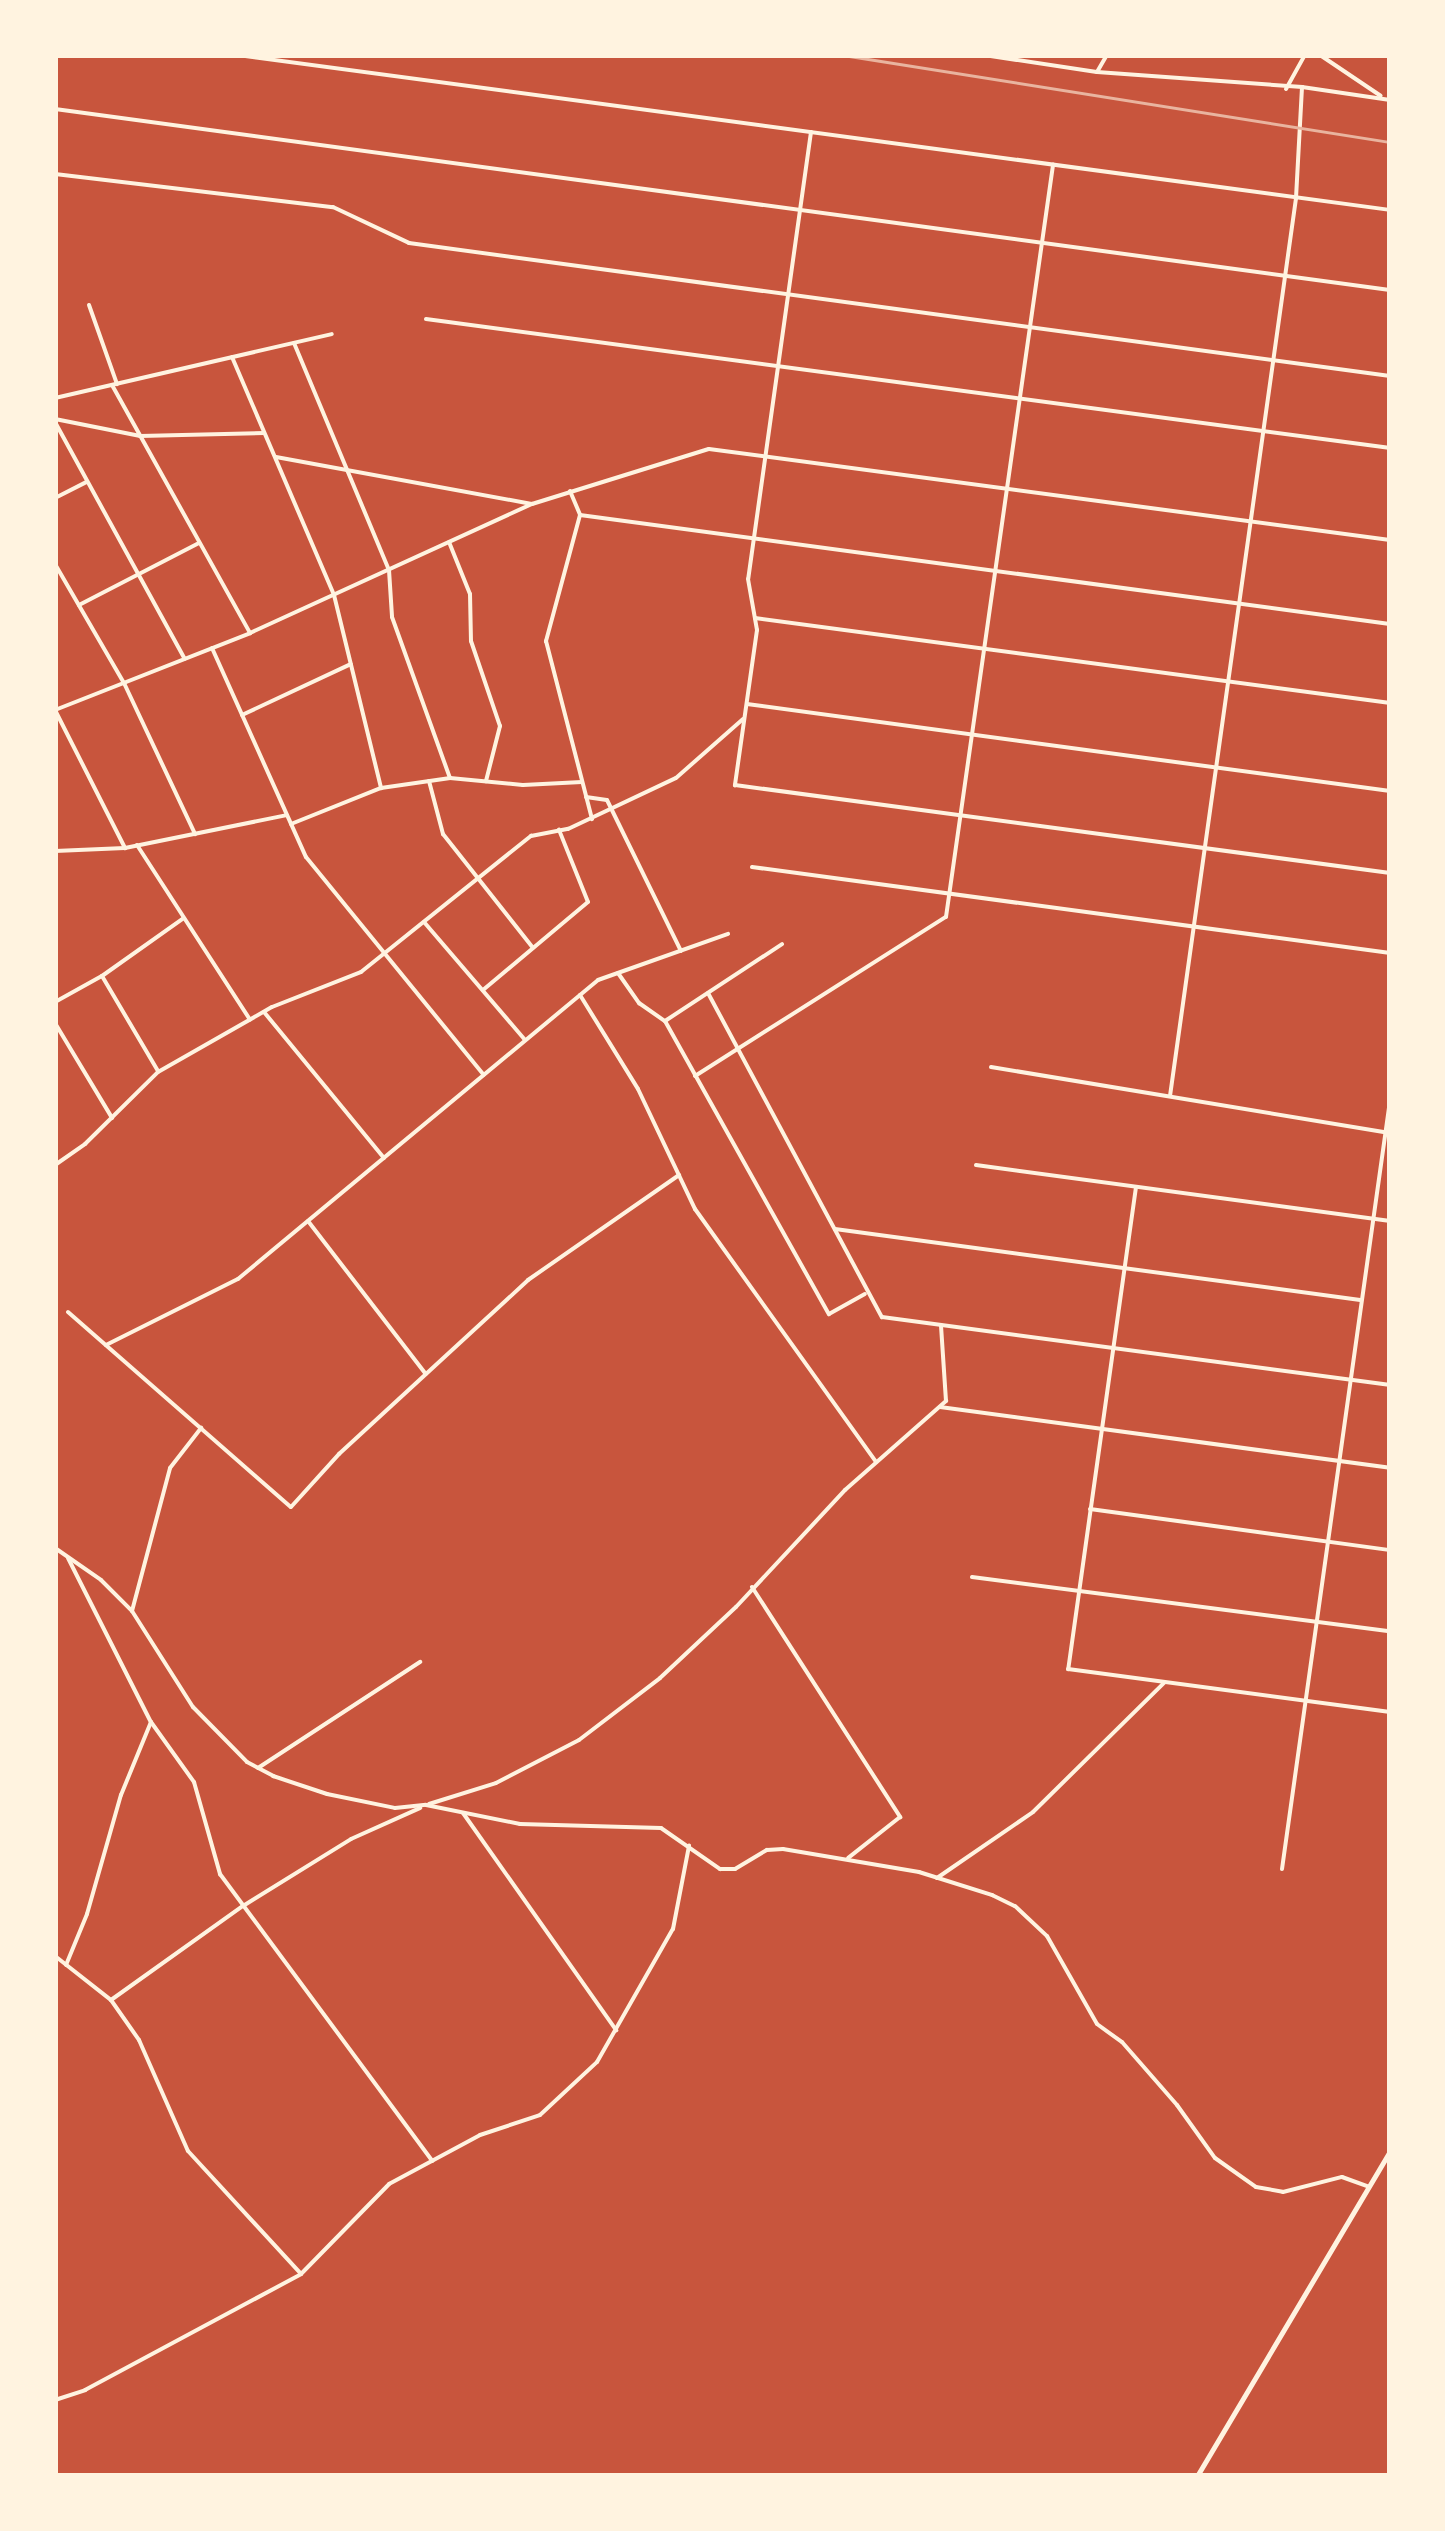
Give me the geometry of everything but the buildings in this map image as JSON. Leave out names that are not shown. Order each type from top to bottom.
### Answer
[{"type":"street","points":[[238,55],[1390,210]]},
{"type":"street","points":[[984,55],[1098,72],[1286,89],[1302,87],[1387,99]]},
{"type":"street","points":[[1098,72],[1106,55]]},
{"type":"street","points":[[1286,89],[1305,55]]},
{"type":"street","points":[[1320,55],[1387,99]]},
{"type":"street","points":[[1170,1096],[1286,275],[1296,198],[1302,87]]},
{"type":"street","points":[[55,110],[1390,290]]},
{"type":"street","points":[[810,132],[748,579],[757,630],[736,785],[1390,874]]},
{"type":"street","points":[[695,1076],[946,918],[1053,165]]},
{"type":"street","points":[[55,174],[333,207],[408,243],[1390,376]]},
{"type":"street","points":[[88,305],[114,384],[250,633]]},
{"type":"street","points":[[426,319],[1390,448]]},
{"type":"street","points":[[55,398],[332,334]]},
{"type":"street","points":[[294,343],[389,570],[392,616],[450,778]]},
{"type":"street","points":[[232,357],[334,595],[381,788]]},
{"type":"street","points":[[55,420],[140,436],[264,433]]},
{"type":"street","points":[[55,420],[185,659]]},
{"type":"street","points":[[126,848],[55,710],[250,633],[532,504],[709,448],[1390,540]]},
{"type":"street","points":[[274,456],[532,504]]},
{"type":"street","points":[[55,498],[87,481]]},
{"type":"street","points":[[570,492],[580,515],[546,640],[592,819]]},
{"type":"street","points":[[580,515],[1390,624]]},
{"type":"street","points":[[449,542],[470,594],[471,641],[500,726],[486,781]]},
{"type":"street","points":[[79,605],[200,543]]},
{"type":"street","points":[[55,564],[124,683],[195,834]]},
{"type":"street","points":[[753,617],[1390,703]]},
{"type":"street","points":[[212,648],[306,857],[484,1075]]},
{"type":"street","points":[[242,715],[351,664]]},
{"type":"street","points":[[747,704],[1390,790]]},
{"type":"street","points":[[55,1165],[112,1118],[158,1072],[264,1012],[361,972],[532,836],[592,819],[676,778],[745,718]]},
{"type":"street","points":[[291,824],[381,788],[450,778],[523,785],[582,782]]},
{"type":"street","points":[[430,781],[443,834],[533,948]]},
{"type":"street","points":[[586,797],[607,800],[681,951]]},
{"type":"street","points":[[55,851],[126,848],[287,815]]},
{"type":"street","points":[[483,990],[588,902],[559,830]]},
{"type":"street","points":[[137,845],[250,1020]]},
{"type":"street","points":[[752,868],[1390,954]]},
{"type":"street","points":[[55,1002],[102,976],[184,918]]},
{"type":"street","points":[[424,922],[526,1040]]},
{"type":"street","points":[[106,1345],[238,1280],[598,980],[728,934]]},
{"type":"street","points":[[665,1021],[782,944]]},
{"type":"street","points":[[618,973],[638,1003],[665,1021],[829,1314],[867,1294]]},
{"type":"street","points":[[102,976],[158,1072]]},
{"type":"street","points":[[708,993],[882,1317],[1390,1385]]},
{"type":"street","points":[[580,995],[638,1089],[695,1209],[876,1462]]},
{"type":"street","points":[[264,1012],[384,1158]]},
{"type":"street","points":[[55,1024],[112,1118]]},
{"type":"street","points":[[992,1067],[1388,1132]]},
{"type":"street","points":[[1282,1869],[1390,1101]]},
{"type":"street","points":[[976,1165],[1390,1221]]},
{"type":"street","points":[[68,1312],[291,1507],[339,1454],[528,1280],[679,1175]]},
{"type":"street","points":[[1136,1186],[1068,1668],[1390,1712]]},
{"type":"street","points":[[308,1221],[426,1374]]},
{"type":"street","points":[[834,1229],[1362,1300]]},
{"type":"street","points":[[111,2000],[243,1906],[351,1839],[426,1805],[496,1783],[578,1740],[660,1678],[876,1462],[946,1401],[941,1325]]},
{"type":"street","points":[[940,1407],[1390,1468]]},
{"type":"street","points":[[132,1611],[170,1468],[201,1428]]},
{"type":"street","points":[[1090,1510],[1390,1550]]},
{"type":"street","points":[[55,1548],[132,1611],[151,1634],[193,1708],[258,1768],[327,1794],[395,1808],[426,1805],[520,1824],[661,1828],[720,1869],[735,1869],[767,1850],[783,1848],[937,1878],[992,1895],[1035,1923],[1098,2024],[1122,2042],[1178,2105],[1216,2158],[1256,2186],[1283,2192],[1342,2177],[1369,2186]]},
{"type":"street","points":[[66,1554],[151,1722],[194,1782],[220,1874],[432,2161]]},
{"type":"street","points":[[972,1578],[1390,1631]]},
{"type":"street","points":[[752,1586],[900,1817],[848,1858]]},
{"type":"street","points":[[258,1768],[420,1662]]},
{"type":"street","points":[[937,1878],[1033,1812],[1165,1682]]},
{"type":"street","points":[[66,1965],[87,1914],[120,1795],[151,1722]]},
{"type":"street","points":[[464,1813],[616,2030]]},
{"type":"street","points":[[55,2400],[85,2390],[301,2274],[389,2184],[480,2135],[540,2115],[597,2062],[673,1929],[689,1846]]},
{"type":"street","points":[[55,1956],[111,2000],[139,2040],[188,2151],[301,2274]]},
{"type":"street","points":[[1197,2476],[1390,2151]]},
{"type":"railway","points":[[843,55],[1390,142]]}]
